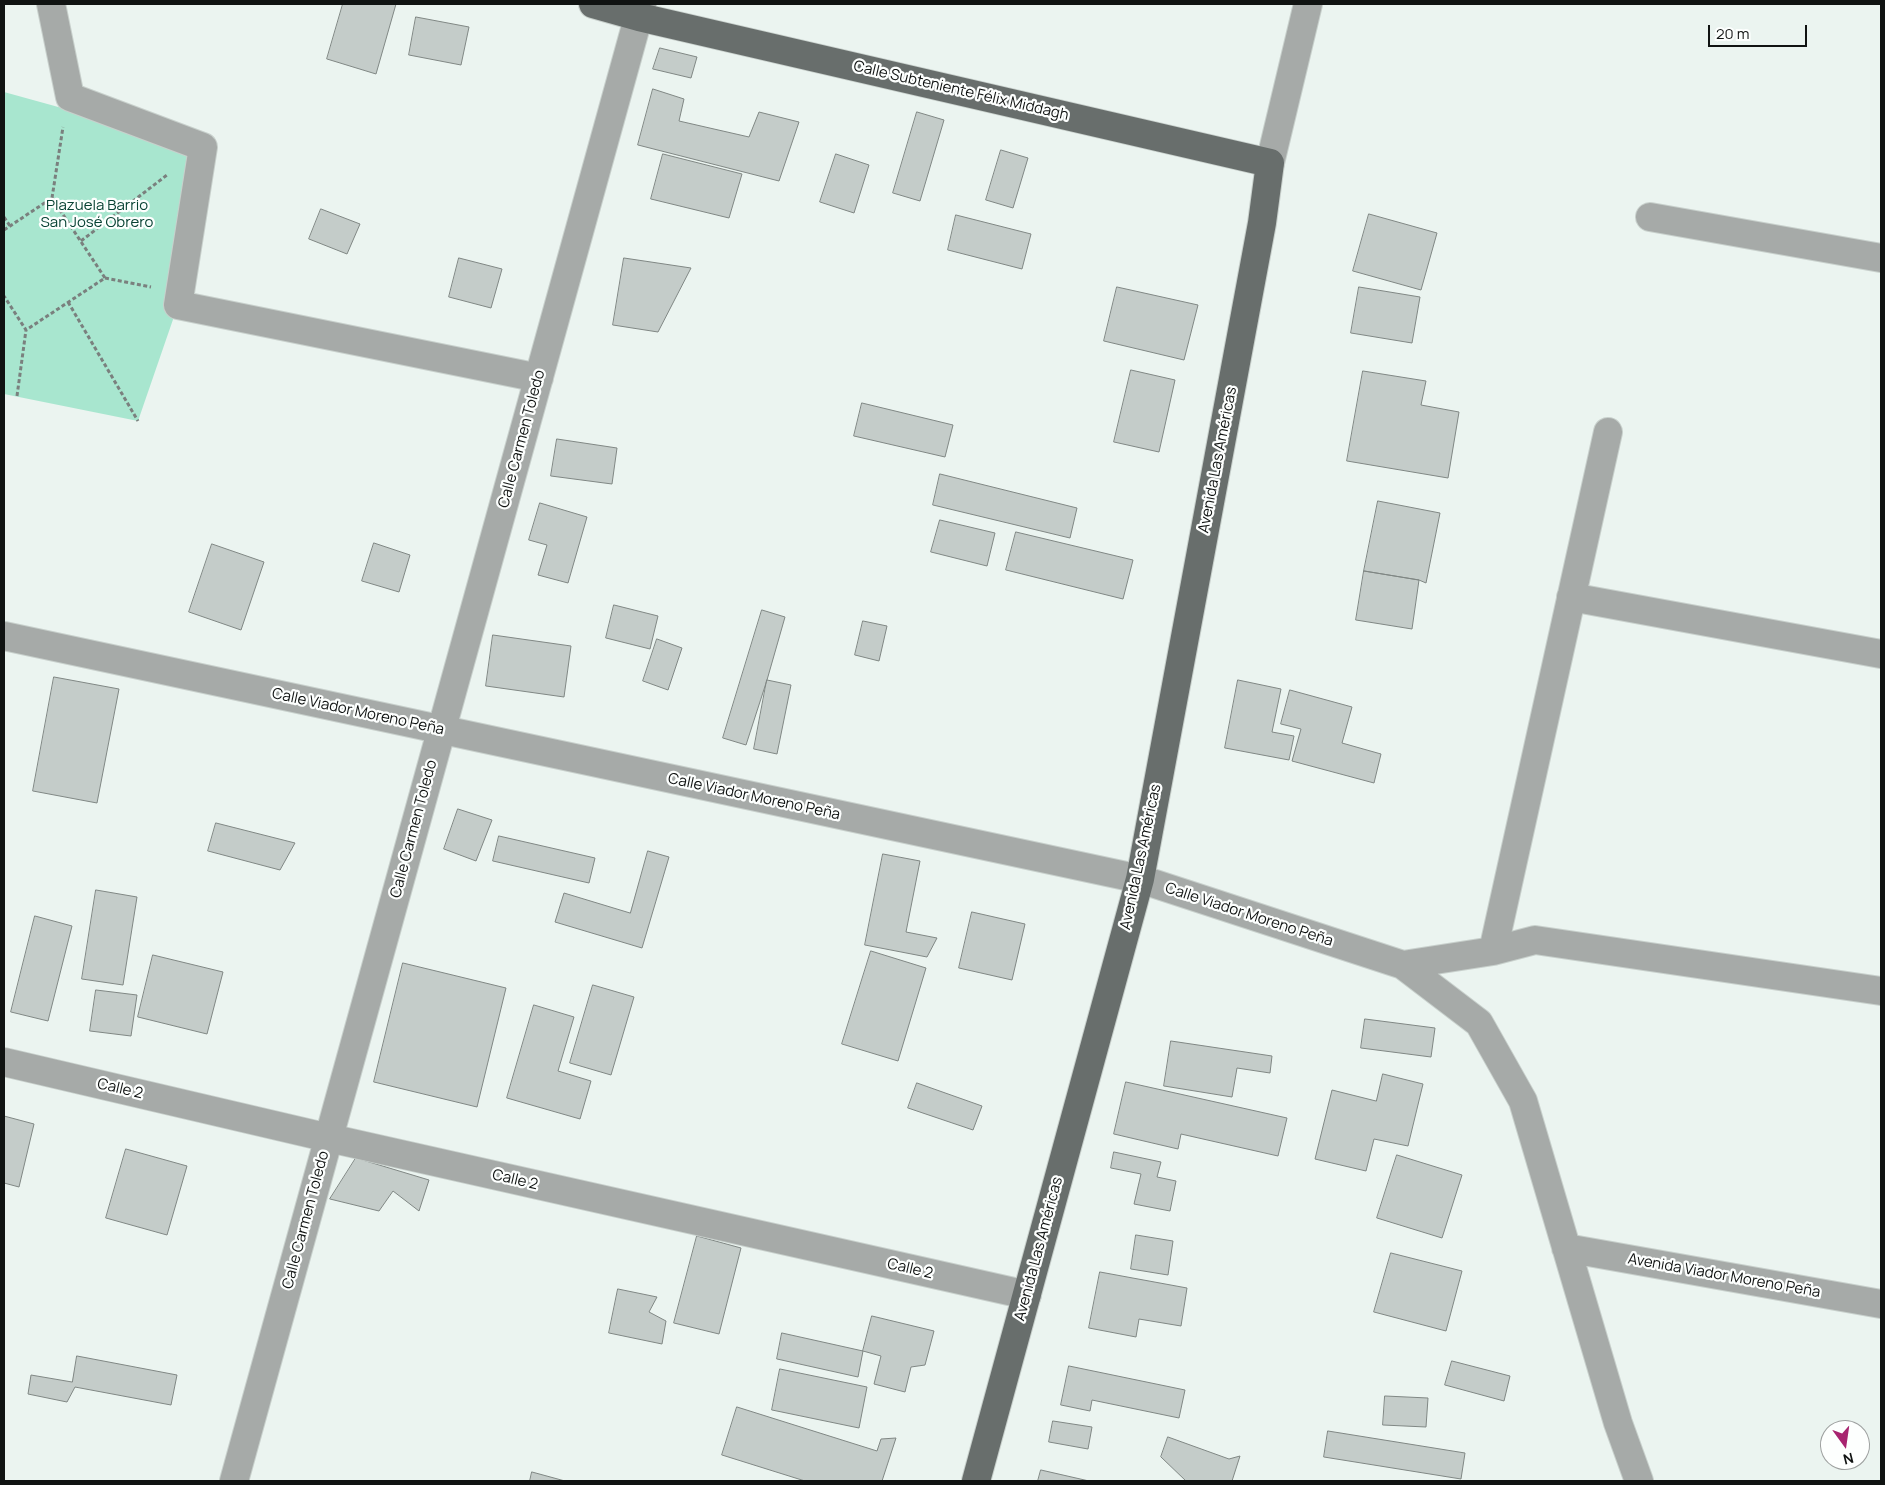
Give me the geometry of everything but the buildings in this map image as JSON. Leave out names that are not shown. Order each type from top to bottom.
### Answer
[{"type":"main road","name":"Calle Subteniente Félix Middagh","points":[[593,4],[641,10],[1270,163]]},
{"type":"main road","name":"Avenida Las Américas","points":[[976,1481],[1140,879],[1262,223],[1270,163]]},
{"type":"street","points":[[51,4],[70,97],[203,147],[178,304],[539,378]]},
{"type":"street","points":[[1270,163],[1308,4]]},
{"type":"street","name":"Calle Carmen Toledo","points":[[234,1481],[641,10]]},
{"type":"street","points":[[1650,216],[1881,258]]},
{"type":"street","points":[[1494,951],[1608,432]]},
{"type":"street","points":[[1571,597],[1881,654]]},
{"type":"street","name":"Calle Viador Moreno Peña","points":[[4,636],[1140,879],[1403,965],[1479,1023],[1523,1102],[1566,1248]]},
{"type":"street","points":[[1403,965],[1494,951],[1535,940],[1881,991]]},
{"type":"street","name":"Calle 2","points":[[4,1062],[328,1138],[1027,1295]]},
{"type":"street","points":[[1566,1248],[1618,1423],[1639,1481]]},
{"type":"street","name":"Avenida Viador Moreno Peña","points":[[1566,1248],[1881,1304]]},
{"type":"path","points":[[65,118],[52,198],[105,278]]},
{"type":"path","points":[[81,241],[203,147]]},
{"type":"path","points":[[4,230],[52,198]]},
{"type":"path","points":[[4,217],[10,226]]},
{"type":"path","points":[[26,330],[105,278],[179,292]]},
{"type":"path","points":[[4,296],[26,330],[17,396]]},
{"type":"path","points":[[68,302],[138,421]]},
{"type":"green space","name":"Plazuela Barrio San José Obrero","points":[[4,92],[203,147],[178,305],[138,421],[4,394]]}]
